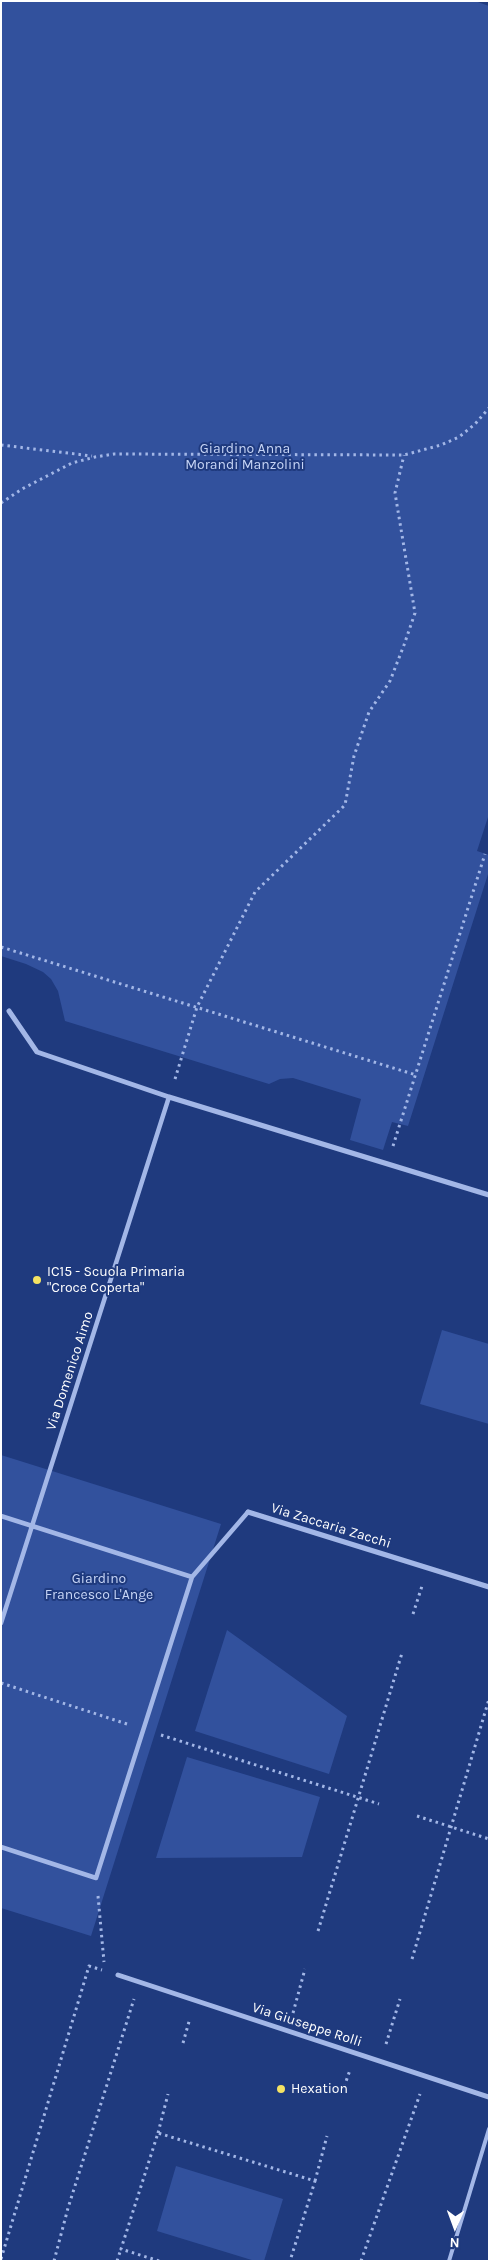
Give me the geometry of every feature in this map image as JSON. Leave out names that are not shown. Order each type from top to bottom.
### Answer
[{"type":"street","points":[[9,1011],[37,1052],[169,1097],[489,1195]]},
{"type":"street","name":"Via Domenico Aimo","points":[[1,1623],[169,1097]]},
{"type":"street","name":"Via Zaccaria Zacchi","points":[[192,1577],[248,1512],[489,1587]]},
{"type":"street","points":[[1,1516],[192,1577],[96,1878],[1,1847]]},
{"type":"street","name":"Via Giuseppe Rolli","points":[[118,1975],[489,2097]]},
{"type":"lane","points":[[449,2261],[489,2129]]},
{"type":"path","points":[[1,445],[95,456],[135,454],[404,455],[442,445],[459,436],[475,424],[488,410]]},
{"type":"path","points":[[169,1097],[198,1007],[255,892],[345,805],[354,756],[369,712],[390,681],[414,613],[394,493],[404,455]]},
{"type":"path","points":[[1,503],[49,474],[72,463],[95,456]]},
{"type":"path","points":[[388,1164],[485,854]]},
{"type":"path","points":[[1,947],[416,1075]]},
{"type":"path","points":[[414,1614],[427,1568]]},
{"type":"path","points":[[318,1931],[402,1654]]},
{"type":"path","points":[[1,1683],[379,1804]]},
{"type":"path","points":[[412,1959],[489,1699]]},
{"type":"path","points":[[417,1816],[489,1839]]},
{"type":"path","points":[[1,2258],[89,1966],[104,1971],[96,1878]]},
{"type":"path","points":[[288,2031],[305,1969]]},
{"type":"path","points":[[54,2261],[68,2208],[126,2026],[138,1981]]},
{"type":"path","points":[[381,2062],[400,1999]]},
{"type":"path","points":[[183,2043],[195,2000]]},
{"type":"path","points":[[117,2261],[158,2132],[168,2094]]},
{"type":"path","points":[[361,2261],[414,2116]]},
{"type":"path","points":[[158,2132],[315,2181]]},
{"type":"path","points":[[290,2261],[327,2136]]},
{"type":"path","points":[[121,2249],[159,2261]]},
{"type":"green space","name":"Giardino Anna Morandi Manzolini","points":[[1,1],[475,1],[489,6],[489,814],[477,851],[489,855],[489,871],[408,1126],[392,1122],[383,1150],[350,1140],[361,1099],[293,1078],[280,1079],[269,1084],[65,1021],[58,991],[51,979],[43,972],[26,964],[1,956]]},
{"type":"green space","points":[[442,1330],[489,1344],[489,1424],[420,1404]]},
{"type":"green space","name":"Giardino Francesco L'Ange","points":[[1,1455],[221,1524],[91,1936],[1,1908]]},
{"type":"green space","points":[[227,1630],[347,1716],[329,1774],[195,1731]]},
{"type":"green space","points":[[187,1757],[320,1797],[302,1857],[156,1858]]},
{"type":"green space","points":[[176,2166],[283,2199],[264,2261],[255,2261],[157,2231]]},
{"type":"place","name":"IC15 - Scuola Primaria \"Croce Coperta\"","points":[[37,1280]]},
{"type":"place","name":"Hexation","points":[[281,2089]]}]
